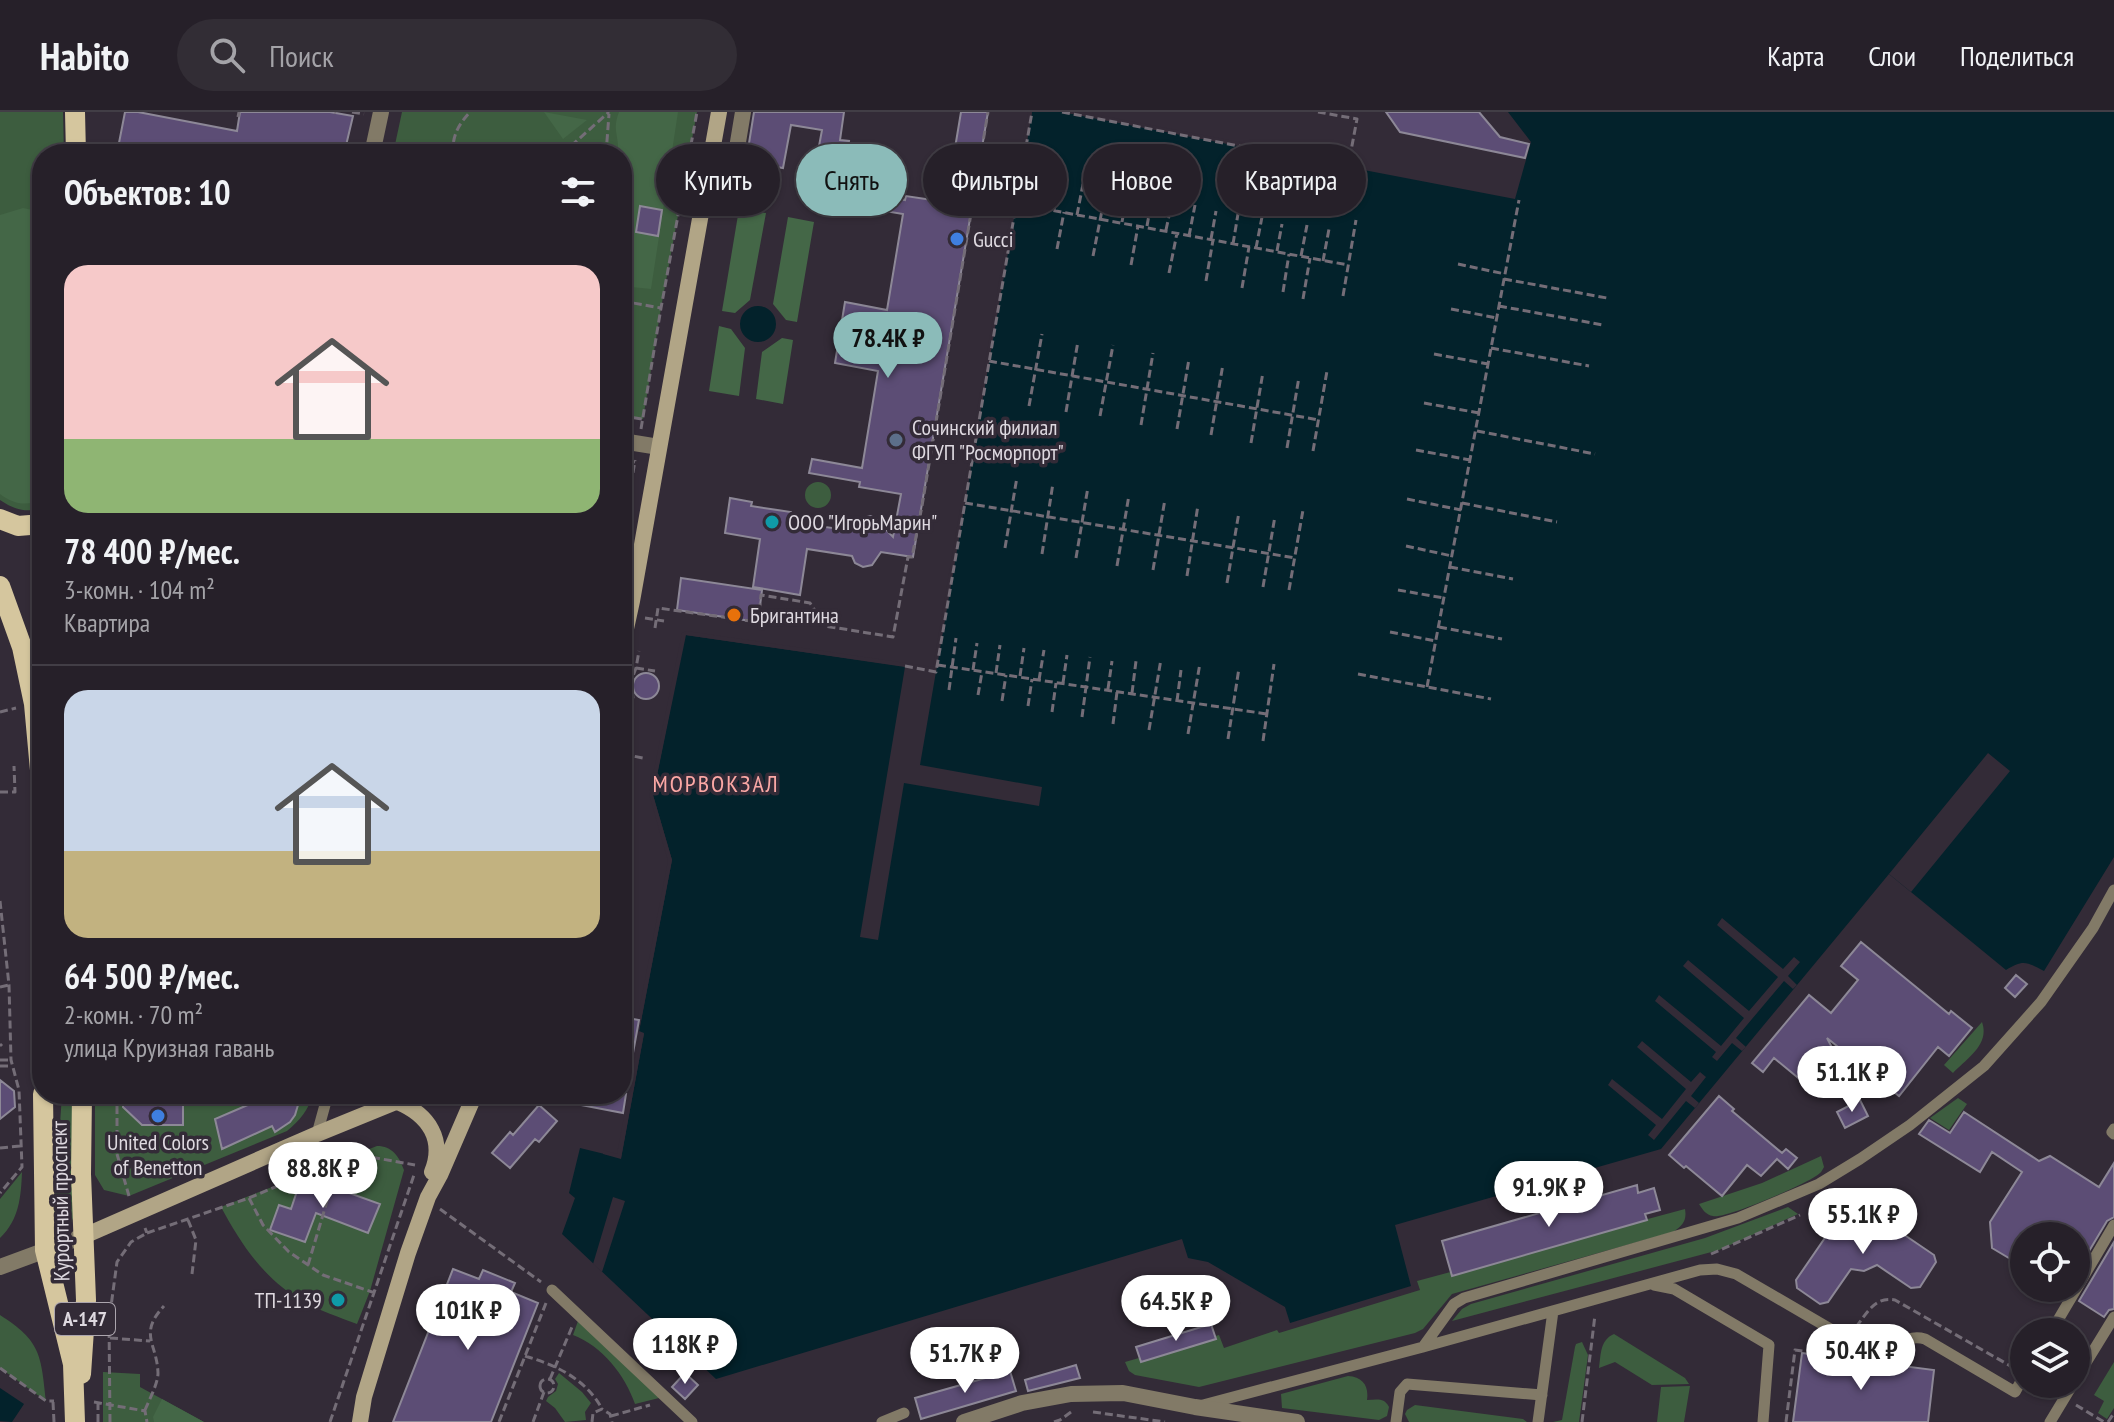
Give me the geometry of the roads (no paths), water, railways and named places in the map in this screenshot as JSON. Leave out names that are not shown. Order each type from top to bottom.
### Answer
[{"type":"main road","points":[[75,112],[76,144]]},
{"type":"main road","points":[[632,576],[659,447],[719,112]]},
{"type":"main road","points":[[0,519],[18,526],[32,525]]},
{"type":"main road","points":[[0,586],[32,683]]},
{"type":"main road","name":"Курортный проспект","points":[[43,1104],[45,1250],[73,1364],[76,1412]]},
{"type":"main road","name":"Курортный проспект","points":[[76,1412],[83,1365],[86,1300],[82,1104]]},
{"type":"main road","points":[[84,1236],[393,1104]]},
{"type":"main road","points":[[402,1104],[420,1116],[429,1127],[438,1148],[432,1172],[432,1202]]},
{"type":"main road","points":[[360,1422],[364,1397],[408,1253],[471,1104]]},
{"type":"street","points":[[374,144],[381,112]]},
{"type":"street","points":[[738,144],[743,112]]},
{"type":"street","points":[[632,442],[659,447]]},
{"type":"street","points":[[0,1267],[84,1236]]},
{"type":"street","points":[[964,1422],[1022,1403],[1071,1394],[1123,1393],[1297,1422]]},
{"type":"lane","points":[[1423,1347],[1454,1304],[1464,1298],[1738,1218],[1819,1184],[1860,1159],[1910,1125],[1984,1066],[2041,1002],[2093,928],[2114,890]]},
{"type":"lane","points":[[317,1134],[325,1104]]},
{"type":"lane","points":[[2059,1318],[2114,1225]]},
{"type":"lane","points":[[1195,1407],[1700,1270],[1717,1269],[1736,1274],[1875,1355],[1887,1355],[1900,1343],[1917,1337],[1925,1339],[2010,1389]]},
{"type":"lane","points":[[1650,1284],[1674,1289],[1769,1345],[1763,1422]]},
{"type":"lane","points":[[552,1290],[692,1422]]},
{"type":"lane","points":[[1538,1422],[1553,1311]]},
{"type":"lane","points":[[2090,1357],[2114,1317]]},
{"type":"lane","points":[[1396,1422],[1402,1387],[1412,1383],[1542,1395]]},
{"type":"lane","points":[[2050,1422],[2065,1398]]},
{"type":"lane","points":[[882,1422],[904,1413]]},
{"type":"water","points":[[1032,112],[1062,112],[1229,144],[1217,144],[1217,216],[1366,216],[1366,170],[1515,199],[1531,142],[1508,112],[2114,112],[2114,857],[2044,971],[2025,963],[2006,970],[1889,874],[1661,1149],[1395,1225],[1411,1286],[1290,1323],[1285,1307],[1208,1262],[1188,1258],[1182,1239],[716,1379],[562,1234],[575,1198],[569,1193],[580,1148],[621,1158],[644,1034],[639,1032],[672,860],[653,795],[685,635],[936,671],[1014,216],[1067,216],[1067,144],[1027,144]]},
{"type":"water","points":[[758,306],[771,311],[776,324],[771,337],[758,342],[745,337],[740,324],[745,311]]},
{"type":"water","points":[[0,1388],[24,1404],[12,1422],[0,1421]]},
{"type":"place","name":"Gucci","points":[[957,239]]},
{"type":"place","name":"Сочинский филиал ФГУП \"Росморпорт\"","points":[[896,440]]},
{"type":"place","name":"ООО \"ИгорьМарин\"","points":[[772,522]]},
{"type":"place","name":"Бригантина","points":[[734,615]]},
{"type":"place","name":"United Colors of Benetton","points":[[158,1116]]},
{"type":"place","name":"ТП-1139","points":[[338,1300]]},
{"type":"district","name":"МОРВОКЗАЛ","points":[[716,783]]}]
